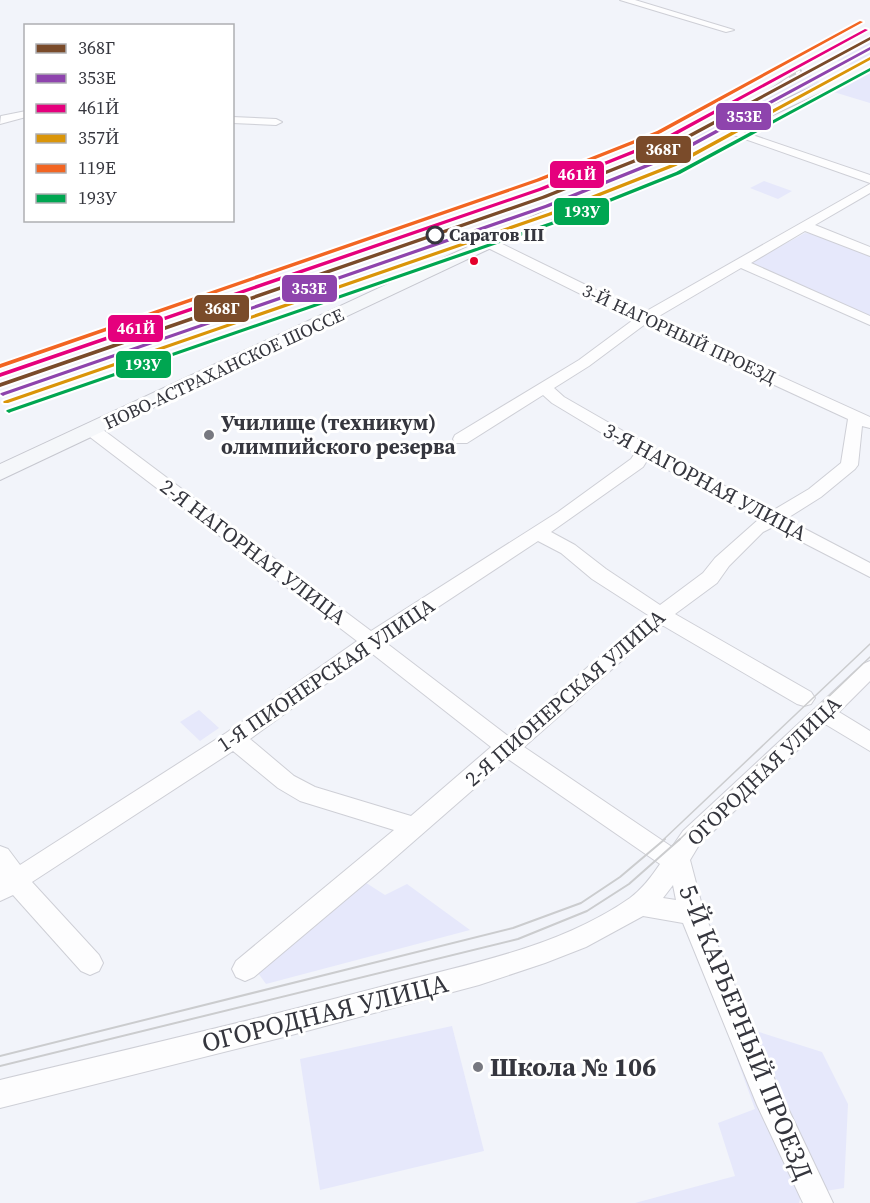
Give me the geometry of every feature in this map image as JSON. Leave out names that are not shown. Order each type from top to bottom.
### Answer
[{"type":"main road","name":"НОВО-АСТРАХАНСКОЕ ШОССЕ","points":[[0,473],[870,64]]},
{"type":"street","points":[[625,0],[729,30]]},
{"type":"street","points":[[648,7],[668,0]]},
{"type":"street","points":[[0,122],[5,118],[24,114]]},
{"type":"street","points":[[234,120],[276,122]]},
{"type":"street","points":[[729,130],[870,178]]},
{"type":"street","points":[[461,439],[584,363],[643,320],[870,188]]},
{"type":"street","points":[[805,226],[870,252]]},
{"type":"street","name":"3-Й НАГОРНЫЙ ПРОЕЗД","points":[[489,243],[643,320],[864,420]]},
{"type":"street","points":[[740,263],[870,321]]},
{"type":"street","name":"3-Я НАГОРНАЯ УЛИЦА","points":[[544,388],[558,400],[645,451],[677,466],[750,509],[870,571]]},
{"type":"street","name":"2-Я ПИОНЕРСКАЯ УЛИЦА","points":[[245,969],[415,827],[495,756],[508,748],[663,615],[710,578],[722,562],[757,528],[814,493],[849,465],[854,422],[864,420]]},
{"type":"street","name":"2-Я НАГОРНАЯ УЛИЦА","points":[[92,430],[508,748],[663,855],[678,859]]},
{"type":"street","name":"1-Я ПИОНЕРСКАЯ УЛИЦА","points":[[8,885],[234,739],[371,642],[494,563],[536,532],[564,516],[637,463],[645,451]]},
{"type":"street","points":[[536,532],[568,549],[599,574],[693,635],[804,698]]},
{"type":"street","name":"ОГОРОДНАЯ УЛИЦА","points":[[0,1094],[474,975],[566,945],[640,905],[678,859],[691,838],[870,669]]},
{"type":"street","points":[[824,713],[870,742]]},
{"type":"street","points":[[234,739],[286,782],[309,794],[415,827]]},
{"type":"street","points":[[0,856],[8,885],[27,895],[90,963]]},
{"type":"street","name":"5-Й КАРЬЕРНЫЙ ПРОЕЗД","points":[[678,859],[692,913],[767,1095],[818,1203]]},
{"type":"street","points":[[640,905],[692,913]]},
{"type":"shaded area","points":[[870,42],[870,59],[856,66],[837,61]]},
{"type":"shaded area","points":[[870,70],[870,103],[827,90]]},
{"type":"shaded area","points":[[811,75],[820,83],[671,150]]},
{"type":"shaded area","points":[[764,181],[792,191],[778,199],[750,188]]},
{"type":"shaded area","points":[[805,233],[819,235],[870,256],[870,317],[752,266],[752,262]]},
{"type":"shaded area","points":[[199,710],[219,728],[200,741],[180,722]]},
{"type":"shaded area","points":[[360,879],[385,895],[407,884],[470,930],[266,984],[253,966]]},
{"type":"shaded area","points":[[452,1026],[484,1151],[320,1190],[300,1059]]},
{"type":"shaded area","points":[[756,1031],[822,1052],[848,1104],[844,1188],[801,1195],[799,1203],[635,1203],[735,1176],[718,1123],[755,1109],[737,1059]]},
{"type":"tram line","points":[[663,840],[870,644]]},
{"type":"tram line","points":[[679,840],[870,657]]},
{"type":"tram line","points":[[0,1056],[513,928],[581,903],[620,877],[665,839]]},
{"type":"tram line","points":[[0,1066],[518,939],[587,911],[629,884],[680,839]]},
{"type":"railway","points":[[756,100],[800,71]]},
{"type":"transit line","name":"119Е","points":[[0,366],[538,180],[659,132],[861,22]]},
{"type":"transit line","name":"461Й","points":[[0,375],[541,189],[663,140],[866,30]]},
{"type":"transit line","name":"368Г","points":[[0,385],[544,197],[667,148],[870,38]]},
{"type":"transit line","name":"353Е","points":[[3,394],[547,206],[671,156],[870,48]]},
{"type":"transit line","name":"357Й","points":[[6,402],[550,214],[674,165],[870,58]]},
{"type":"transit line","name":"193У","points":[[9,411],[553,223],[678,173],[870,69]]},
{"type":"place","name":"Саратов III","points":[[435,235]]},
{"type":"place","name":"Училище (техникум) олимпийского резерва","points":[[209,435]]},
{"type":"place","name":"Школа № 106","points":[[478,1067]]}]
